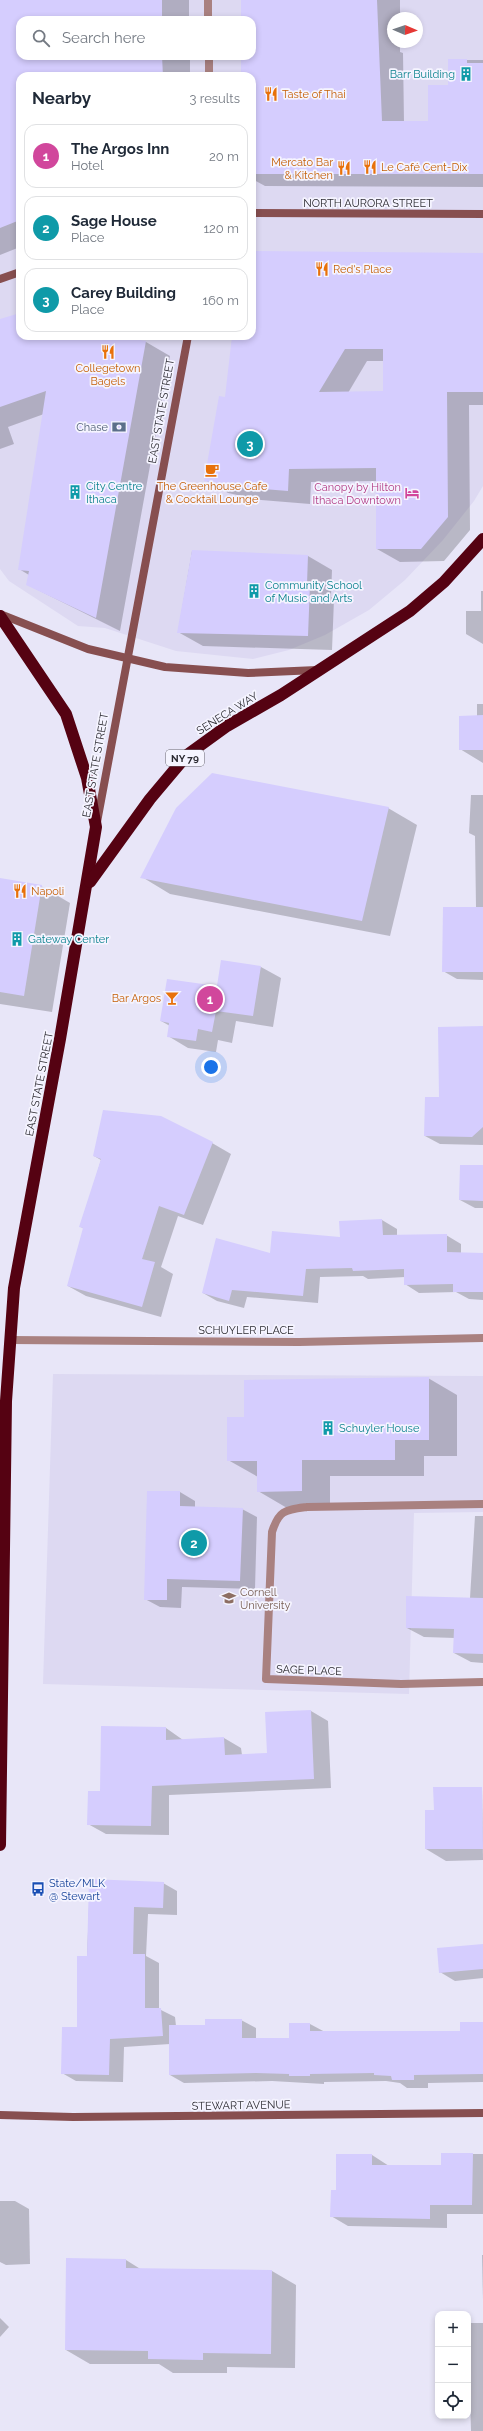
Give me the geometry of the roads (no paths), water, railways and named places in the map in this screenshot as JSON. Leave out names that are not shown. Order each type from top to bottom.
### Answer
[{"type":"highway","name":"SENECA WAY","points":[[88,885],[150,799],[187,755],[227,726],[362,644],[410,611],[444,582],[483,539]]},
{"type":"highway","name":"NY 79","points":[[0,615],[66,714],[87,778],[96,827]]},
{"type":"highway","name":"EAST STATE STREET","points":[[0,1845],[6,1401],[9,1340],[14,1288],[88,885],[96,827]]},
{"type":"street","points":[[208,0],[208,16]]},
{"type":"street","points":[[209,60],[209,72]]},
{"type":"street","name":"NORTH AURORA STREET","points":[[256,213],[483,214]]},
{"type":"street","points":[[0,279],[16,273]]},
{"type":"street","name":"EAST STATE STREET","points":[[96,827],[127,658],[142,593],[187,340]]},
{"type":"street","name":"NY 79","points":[[0,615],[88,649],[127,658]]},
{"type":"street","name":"SENECA WAY","points":[[127,658],[165,667],[207,671],[248,673],[317,670]]},
{"type":"street","name":"SCHUYLER PLACE","points":[[9,1340],[299,1342],[483,1338]]},
{"type":"street","name":"SAGE PLACE","points":[[483,1504],[307,1507],[286,1510],[276,1518],[272,1532],[266,1679],[401,1684],[483,1682]]},
{"type":"street","name":"STEWART AVENUE","points":[[0,2115],[73,2117],[483,2114]]},
{"type":"place","name":"Barr Building","points":[[466,74]]},
{"type":"place","name":"Taste of Thai","points":[[271,94]]},
{"type":"place","name":"Le Café Cent-Dix","points":[[370,167]]},
{"type":"place","name":"Mercato Bar & Kitchen","points":[[344,168]]},
{"type":"place","name":"Red's Place","points":[[322,269]]},
{"type":"place","name":"Collegetown Bagels","points":[[108,352]]},
{"type":"place","name":"Chase","points":[[119,427]]},
{"type":"place","name":"Carey Building","points":[[250,444]]},
{"type":"place","name":"The Greenhouse Cafe & Cocktail Lounge","points":[[212,470]]},
{"type":"place","name":"City Centre Ithaca","points":[[75,492]]},
{"type":"place","name":"Canopy by Hilton Ithaca Downtown","points":[[412,493]]},
{"type":"place","name":"Community School of Music and Arts","points":[[254,591]]},
{"type":"place","name":"Napoli","points":[[20,891]]},
{"type":"place","name":"Gateway Center","points":[[17,939]]},
{"type":"place","name":"Bar Argos","points":[[172,998]]},
{"type":"place","name":"The Argos Inn","points":[[210,999]]},
{"type":"place","name":"Schuyler House","points":[[328,1428]]},
{"type":"place","name":"Sage House","points":[[194,1543]]},
{"type":"place","name":"Cornell University","points":[[229,1598]]},
{"type":"place","name":"State/MLK @ Stewart","points":[[38,1889]]}]
